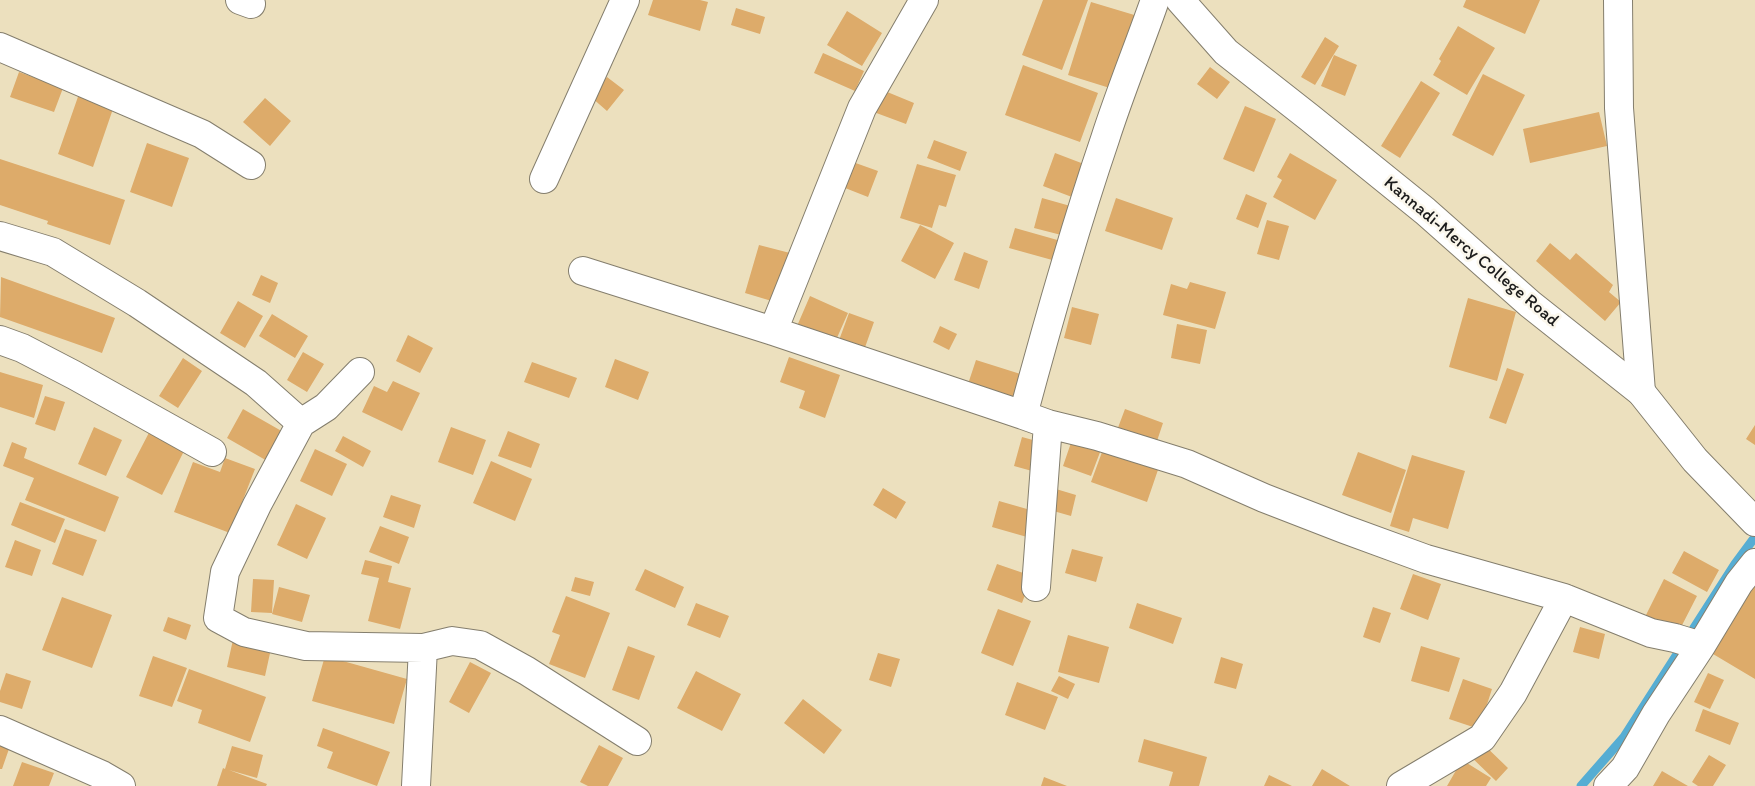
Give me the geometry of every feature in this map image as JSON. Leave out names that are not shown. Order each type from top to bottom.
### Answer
[{"type":"street","points":[[544,179],[625,0]]},
{"type":"street","points":[[773,331],[862,108],[924,0]]},
{"type":"street","points":[[1023,415],[1056,293],[1105,137],[1155,0]]},
{"type":"street","name":"Kannadi-Mercy College Road","points":[[1180,0],[1226,52],[1425,211],[1530,304],[1641,392],[1695,460],[1752,520]]},
{"type":"street","points":[[1618,0],[1619,108],[1641,392]]},
{"type":"street","points":[[0,47],[202,134],[251,165]]},
{"type":"street","points":[[0,236],[54,252],[137,303],[256,383],[301,423]]},
{"type":"street","points":[[583,271],[773,331],[1048,424],[1097,436],[1187,464],[1264,498],[1344,530],[1426,559],[1564,598],[1651,633],[1701,646]]},
{"type":"street","points":[[0,340],[22,348],[74,375],[212,452]]},
{"type":"street","points":[[360,372],[326,407],[301,423],[256,505],[225,572],[218,618],[244,632],[306,646],[423,648],[452,641],[480,645],[527,670],[637,741]]},
{"type":"street","points":[[1036,587],[1048,424]]},
{"type":"street","points":[[1608,786],[1625,768],[1656,714],[1701,646],[1739,583],[1755,563]]},
{"type":"street","points":[[1401,786],[1482,738],[1513,693],[1564,598]]},
{"type":"street","points":[[416,786],[423,648]]},
{"type":"street","points":[[0,730],[102,775],[121,786]]},
{"type":"building","points":[[653,0],[700,0],[708,2],[700,31],[648,15]]},
{"type":"building","points":[[1043,0],[1088,0],[1062,70],[1022,55]]},
{"type":"building","points":[[1466,0],[1540,0],[1525,34],[1463,7]]},
{"type":"building","points":[[1091,2],[1141,17],[1113,89],[1068,75]]},
{"type":"building","points":[[736,8],[765,17],[760,34],[731,25]]},
{"type":"building","points":[[847,11],[882,33],[862,66],[827,45]]},
{"type":"building","points":[[1458,26],[1495,48],[1467,95],[1433,75],[1441,61],[1439,59]]},
{"type":"building","points":[[1325,37],[1339,46],[1315,85],[1301,77]]},
{"type":"building","points":[[823,53],[864,71],[855,91],[814,73]]},
{"type":"building","points":[[1334,55],[1357,65],[1345,96],[1321,86]]},
{"type":"building","points":[[1023,65],[1098,93],[1080,142],[1005,115]]},
{"type":"building","points":[[1210,67],[1230,82],[1217,99],[1197,84]]},
{"type":"building","points":[[19,72],[63,88],[54,112],[10,97]]},
{"type":"building","points":[[1483,74],[1525,95],[1493,156],[1452,135]]},
{"type":"building","points":[[607,77],[624,90],[607,111],[591,97]]},
{"type":"building","points":[[1421,81],[1440,93],[1400,158],[1381,146]]},
{"type":"building","points":[[880,89],[914,103],[906,124],[871,111]]},
{"type":"building","points":[[80,91],[115,103],[93,167],[58,154]]},
{"type":"building","points":[[265,98],[291,121],[270,146],[243,122]]},
{"type":"building","points":[[1245,106],[1276,119],[1254,172],[1223,159]]},
{"type":"building","points":[[1599,112],[1607,146],[1530,163],[1523,129]]},
{"type":"building","points":[[934,140],[967,152],[960,171],[927,158]]},
{"type":"building","points":[[147,143],[189,158],[172,207],[130,192]]},
{"type":"building","points":[[1055,153],[1097,169],[1085,202],[1043,186]]},
{"type":"building","points":[[1290,153],[1337,180],[1315,220],[1273,197],[1282,180],[1277,177]]},
{"type":"building","points":[[0,159],[125,200],[110,245],[47,224],[48,221],[0,205]]},
{"type":"building","points":[[850,161],[878,171],[868,197],[840,186]]},
{"type":"building","points":[[917,164],[956,175],[946,207],[939,205],[932,228],[900,218]]},
{"type":"building","points":[[1246,194],[1267,203],[1258,228],[1236,219]]},
{"type":"building","points":[[1042,198],[1081,209],[1073,238],[1034,228]]},
{"type":"building","points":[[1116,198],[1173,218],[1162,250],[1105,231]]},
{"type":"building","points":[[1267,220],[1289,226],[1279,260],[1257,254]]},
{"type":"building","points":[[920,225],[954,243],[935,279],[901,261]]},
{"type":"building","points":[[1015,228],[1068,243],[1063,263],[1009,248]]},
{"type":"building","points":[[1550,243],[1570,260],[1576,253],[1613,285],[1609,292],[1621,302],[1605,321],[1536,261]]},
{"type":"building","points":[[759,245],[790,253],[775,302],[745,293]]},
{"type":"building","points":[[964,252],[988,261],[979,289],[954,280]]},
{"type":"building","points":[[261,275],[278,283],[270,303],[252,295]]},
{"type":"building","points":[[1,277],[115,318],[102,353],[0,317]]},
{"type":"building","points":[[1190,282],[1226,292],[1215,329],[1163,315],[1171,284],[1187,289]]},
{"type":"building","points":[[810,296],[848,313],[832,349],[794,333]]},
{"type":"building","points":[[1468,298],[1516,312],[1497,381],[1449,367]]},
{"type":"building","points":[[238,301],[263,316],[245,348],[220,333]]},
{"type":"building","points":[[1072,307],[1099,314],[1091,345],[1064,338]]},
{"type":"building","points":[[849,313],[874,322],[863,353],[838,343]]},
{"type":"building","points":[[272,314],[308,336],[295,358],[259,336]]},
{"type":"building","points":[[1177,324],[1207,330],[1200,364],[1171,358]]},
{"type":"building","points":[[940,326],[957,334],[949,350],[933,342]]},
{"type":"building","points":[[408,335],[433,348],[420,373],[396,361]]},
{"type":"building","points":[[303,352],[324,364],[307,392],[287,380]]},
{"type":"building","points":[[789,357],[840,375],[825,418],[799,408],[805,391],[780,382]]},
{"type":"building","points":[[183,358],[202,371],[178,408],[159,396]]},
{"type":"building","points":[[615,359],[649,372],[638,400],[605,387]]},
{"type":"building","points":[[976,360],[1030,377],[1022,401],[968,384]]},
{"type":"building","points":[[532,362],[577,378],[569,398],[524,382]]},
{"type":"building","points":[[1507,368],[1524,374],[1506,424],[1489,418]]},
{"type":"building","points":[[0,372],[43,385],[34,418],[0,407]]},
{"type":"building","points":[[393,381],[420,393],[402,431],[362,412],[374,386],[387,392]]},
{"type":"building","points":[[45,396],[65,402],[55,431],[35,424]]},
{"type":"building","points":[[243,409],[285,433],[269,462],[227,438]]},
{"type":"building","points":[[1125,409],[1163,423],[1155,447],[1116,433]]},
{"type":"building","points":[[154,423],[189,441],[162,495],[126,477]]},
{"type":"building","points":[[1755,425],[1755,445],[1746,439]]},
{"type":"building","points":[[94,427],[122,440],[106,476],[78,464]]},
{"type":"building","points":[[451,427],[486,440],[473,475],[438,462]]},
{"type":"building","points":[[508,431],[540,444],[531,468],[498,456]]},
{"type":"building","points":[[343,436],[371,451],[363,467],[335,451]]},
{"type":"building","points":[[1022,437],[1040,442],[1032,471],[1014,466]]},
{"type":"building","points":[[1073,437],[1102,447],[1091,476],[1063,466]]},
{"type":"building","points":[[12,442],[27,448],[24,458],[119,497],[105,532],[25,500],[34,478],[3,466]]},
{"type":"building","points":[[1105,444],[1160,464],[1147,502],[1091,482]]},
{"type":"building","points":[[315,449],[347,464],[332,496],[300,481]]},
{"type":"building","points":[[1358,452],[1406,470],[1391,513],[1342,495]]},
{"type":"building","points":[[1412,455],[1465,471],[1448,529],[1413,518],[1409,532],[1390,526]]},
{"type":"building","points":[[225,458],[255,469],[230,533],[174,512],[193,462],[220,472]]},
{"type":"building","points":[[491,461],[532,479],[515,521],[473,503]]},
{"type":"building","points":[[883,488],[906,502],[896,519],[873,505]]},
{"type":"building","points":[[1056,489],[1076,495],[1071,516],[1050,510]]},
{"type":"building","points":[[391,495],[421,505],[414,528],[383,517]]},
{"type":"building","points":[[999,501],[1034,511],[1027,537],[992,527]]},
{"type":"building","points":[[20,502],[65,519],[55,543],[11,525]]},
{"type":"building","points":[[296,504],[326,518],[307,559],[277,545]]},
{"type":"building","points":[[380,526],[409,537],[399,564],[369,552]]},
{"type":"building","points":[[65,529],[97,540],[83,576],[52,564]]},
{"type":"building","points":[[15,540],[41,550],[32,576],[5,567]]},
{"type":"building","points":[[1072,549],[1103,557],[1096,582],[1065,573]]},
{"type":"building","points":[[1684,551],[1719,570],[1707,592],[1672,573]]},
{"type":"building","points":[[365,560],[392,566],[388,582],[411,588],[400,629],[368,621],[379,578],[361,574]]},
{"type":"building","points":[[997,564],[1032,576],[1022,603],[987,590]]},
{"type":"building","points":[[645,569],[684,587],[675,608],[635,590]]},
{"type":"building","points":[[1413,574],[1441,584],[1428,620],[1400,609]]},
{"type":"building","points":[[575,577],[594,582],[590,596],[571,591]]},
{"type":"building","points":[[253,579],[274,580],[272,613],[251,612]]},
{"type":"building","points":[[1664,579],[1697,596],[1678,633],[1645,617]]},
{"type":"building","points":[[1755,584],[1755,679],[1713,654]]},
{"type":"building","points":[[279,587],[310,595],[302,622],[272,614]]},
{"type":"building","points":[[566,596],[610,613],[585,678],[549,664],[560,635],[552,632]]},
{"type":"building","points":[[62,597],[112,615],[92,668],[42,650]]},
{"type":"building","points":[[696,603],[729,616],[720,638],[687,625]]},
{"type":"building","points":[[1137,603],[1182,618],[1173,644],[1129,628]]},
{"type":"building","points":[[1373,607],[1391,613],[1380,643],[1363,637]]},
{"type":"building","points":[[998,609],[1031,621],[1013,666],[981,653]]},
{"type":"building","points":[[168,617],[191,625],[186,640],[163,631]]},
{"type":"building","points":[[236,626],[274,635],[265,676],[227,667]]},
{"type":"building","points":[[1580,627],[1605,634],[1599,659],[1573,652]]},
{"type":"building","points":[[1068,635],[1109,647],[1099,683],[1058,672]]},
{"type":"building","points":[[628,646],[655,656],[639,700],[612,690]]},
{"type":"building","points":[[1421,646],[1460,658],[1449,692],[1411,681]]},
{"type":"building","points":[[878,653],[900,659],[891,687],[869,680]]},
{"type":"building","points":[[153,656],[187,668],[172,707],[139,696]]},
{"type":"building","points":[[325,656],[407,679],[394,724],[312,701]]},
{"type":"building","points":[[1221,657],[1243,664],[1236,689],[1214,683]]},
{"type":"building","points":[[470,662],[491,673],[469,713],[449,702]]},
{"type":"building","points":[[189,669],[266,697],[250,742],[198,723],[202,710],[177,701]]},
{"type":"building","points":[[696,671],[741,694],[722,731],[677,708]]},
{"type":"building","points":[[6,673],[31,681],[22,709],[0,702],[0,691]]},
{"type":"building","points":[[1708,673],[1724,680],[1710,709],[1694,702]]},
{"type":"building","points":[[1059,676],[1075,684],[1068,699],[1051,691]]},
{"type":"building","points":[[1463,679],[1492,689],[1479,729],[1449,719]]},
{"type":"building","points":[[1017,682],[1058,697],[1045,730],[1005,715]]},
{"type":"building","points":[[803,699],[842,730],[824,754],[784,723]]},
{"type":"building","points":[[1703,709],[1739,723],[1730,745],[1695,731]]},
{"type":"building","points":[[0,716],[18,723],[2,769],[0,769]]},
{"type":"building","points":[[323,728],[390,752],[377,786],[327,768],[333,752],[317,746]]},
{"type":"building","points":[[1144,739],[1207,757],[1199,786],[1169,786],[1173,772],[1138,762]]},
{"type":"building","points":[[1479,740],[1508,768],[1496,781],[1467,753]]},
{"type":"building","points":[[599,745],[623,758],[608,786],[588,786],[580,782]]},
{"type":"building","points":[[232,746],[263,755],[257,778],[229,770],[267,784],[266,786],[217,786],[223,768],[225,769]]},
{"type":"building","points":[[1709,755],[1726,765],[1713,786],[1698,786],[1692,782]]},
{"type":"building","points":[[1462,760],[1491,778],[1486,786],[1447,786]]},
{"type":"building","points":[[22,762],[54,773],[49,786],[13,786]]},
{"type":"building","points":[[1322,769],[1350,786],[1312,786]]},
{"type":"building","points":[[1662,771],[1688,786],[1653,786]]},
{"type":"building","points":[[1269,775],[1292,786],[1264,786]]},
{"type":"building","points":[[1044,777],[1067,786],[1041,786]]},
{"type":"waterway","points":[[1581,786],[1624,737],[1735,564],[1755,537]]}]
